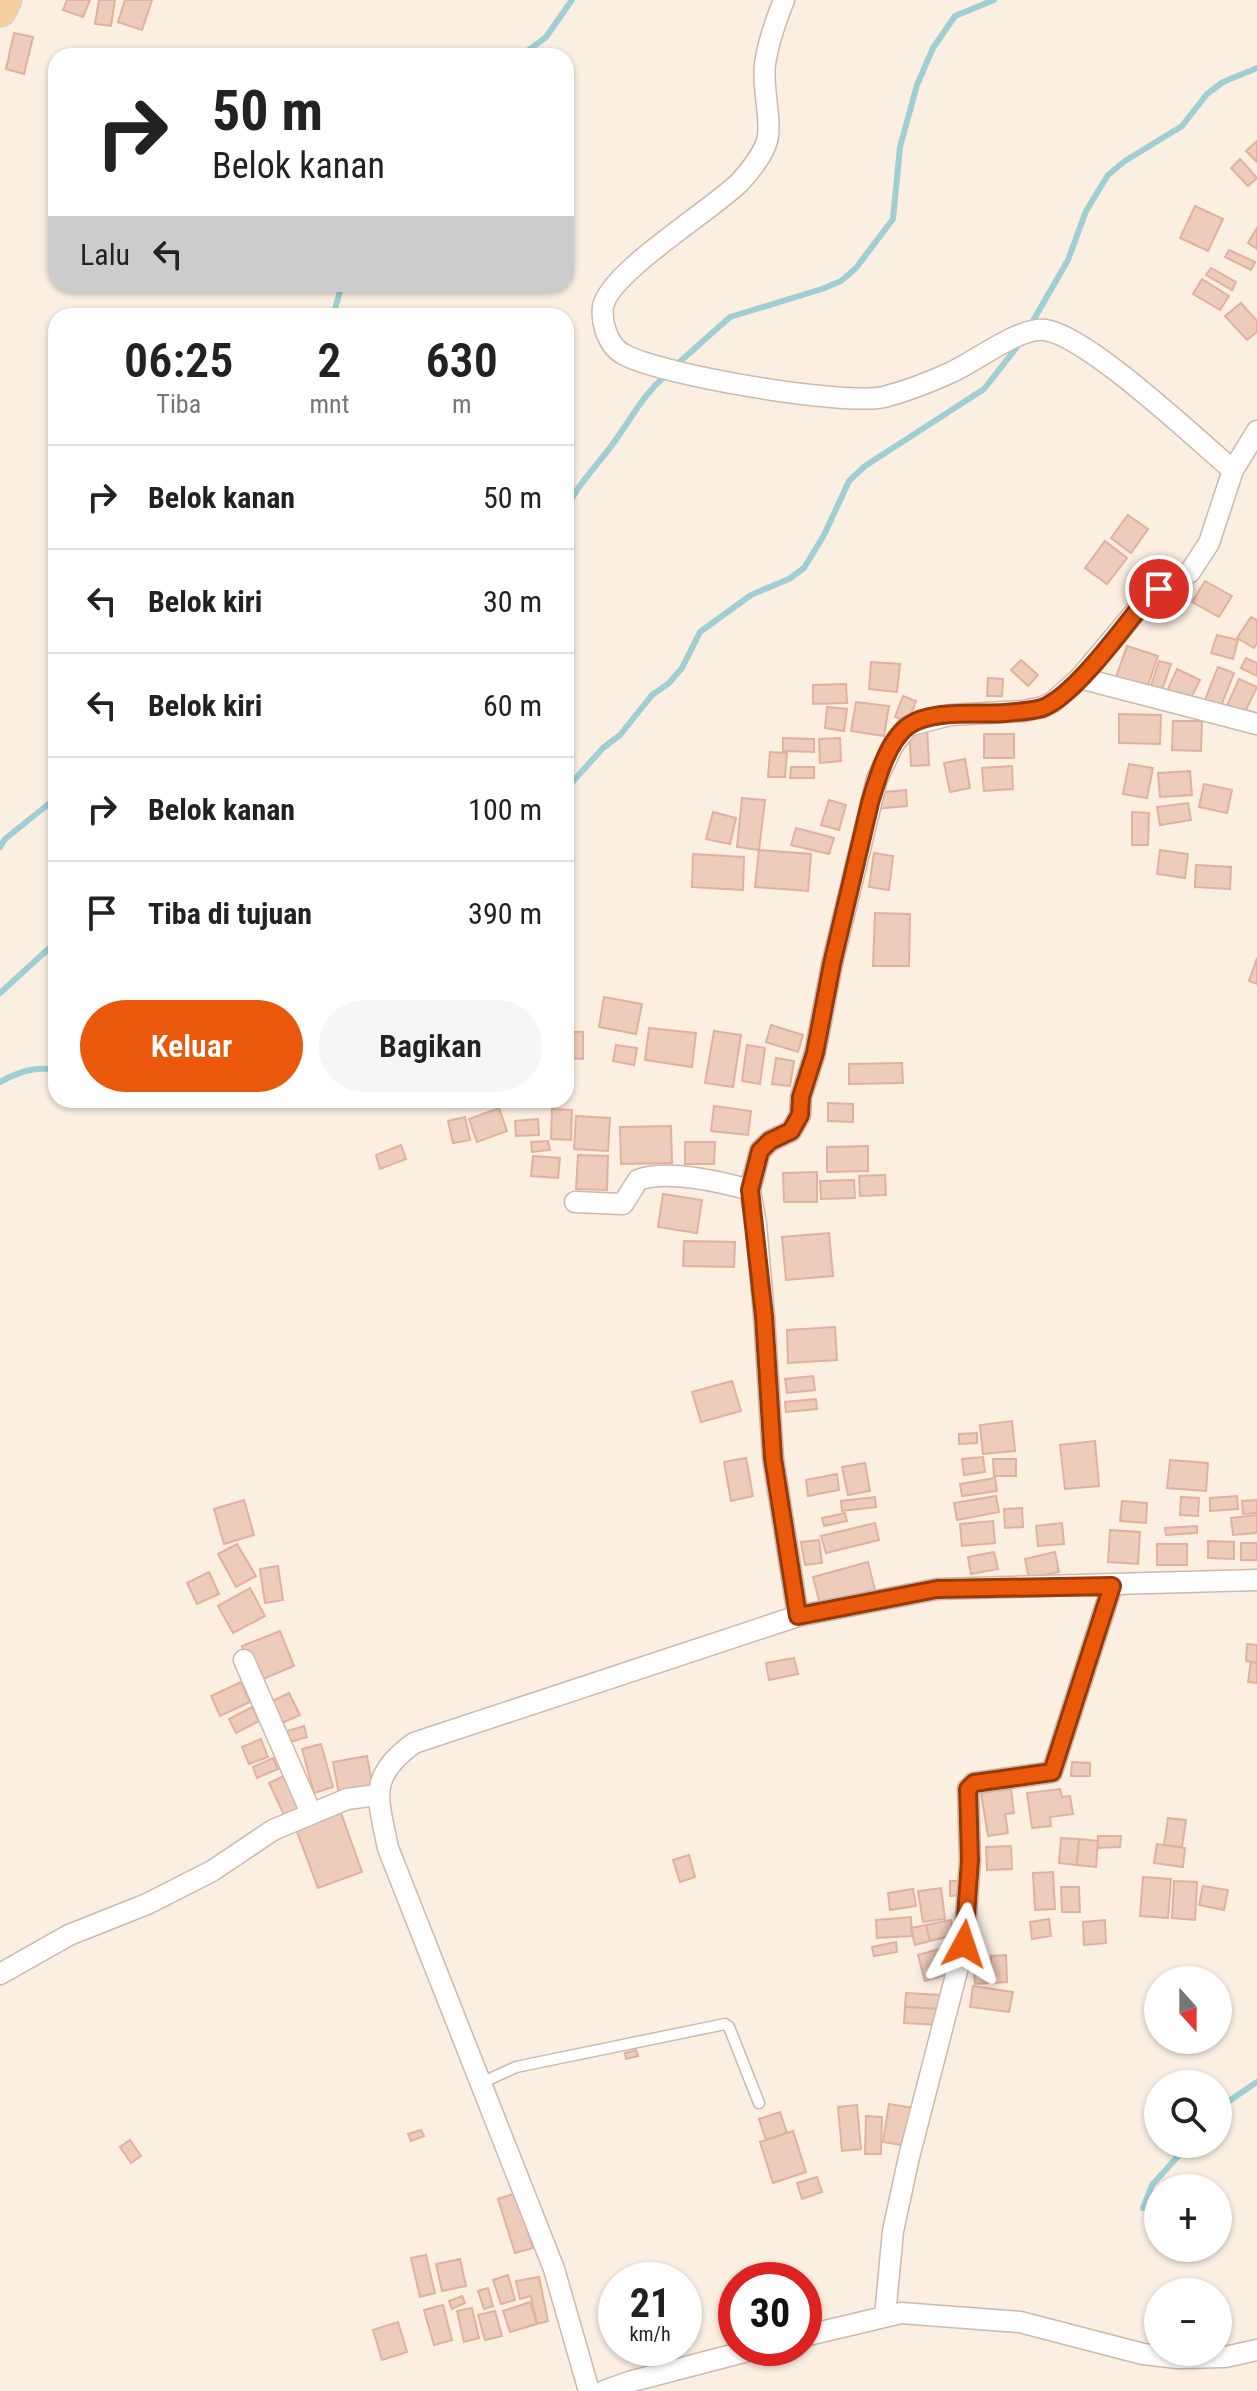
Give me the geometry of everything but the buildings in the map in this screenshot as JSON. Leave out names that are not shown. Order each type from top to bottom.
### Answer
[{"type":"main road","points":[[0,10],[5,0]]},
{"type":"street","points":[[784,0],[765,63],[764,95],[769,135],[763,150],[740,181],[711,208],[630,267],[616,282],[603,305],[606,334],[620,353],[652,366],[746,385],[854,399],[880,398],[953,372],[1024,333],[1046,330],[1055,332],[1088,352],[1141,390],[1233,470]]},
{"type":"street","points":[[798,1616],[773,1458],[764,1316],[750,1190],[760,1151],[770,1141],[791,1131],[800,1115],[801,1097],[815,1053],[832,964],[877,779],[893,745],[908,726],[950,715],[1043,707],[1080,678],[1148,597],[1181,579],[1198,561],[1209,543],[1233,470],[1257,431]]},
{"type":"street","points":[[1080,678],[1257,724]]},
{"type":"street","points":[[575,1202],[623,1204],[638,1180],[650,1177],[712,1179],[750,1190]]},
{"type":"street","points":[[589,2391],[554,2269],[388,1848],[377,1795],[386,1768],[393,1758],[414,1743],[798,1616],[937,1589],[1257,1580]]},
{"type":"street","points":[[885,2316],[893,2231],[964,1944],[970,1860],[968,1789],[974,1783],[1052,1772],[1112,1586]]},
{"type":"street","points":[[244,1660],[311,1813]]},
{"type":"street","points":[[0,1974],[69,1935],[147,1904],[212,1871],[273,1830],[347,1799],[377,1795]]},
{"type":"street","points":[[822,2332],[901,2313],[1020,2322],[1143,2354],[1166,2357],[1225,2357],[1257,2350]]},
{"type":"street","points":[[604,2391],[718,2359]]},
{"type":"lane","points":[[481,2083],[516,2067],[725,2024],[729,2027],[759,2103]]},
{"type":"waterway","points":[[532,48],[546,37],[572,0]]},
{"type":"waterway","points":[[674,367],[730,317],[822,289],[841,281],[856,268],[893,219],[900,147],[917,85],[933,48],[955,16],[994,0]]},
{"type":"waterway","points":[[1030,326],[1068,260],[1086,211],[1108,175],[1182,126],[1207,94],[1223,82],[1257,68]]},
{"type":"waterway","points":[[335,308],[340,292]]},
{"type":"waterway","points":[[574,780],[603,748],[620,735],[652,695],[669,683],[682,668],[700,632],[751,595],[789,579],[804,568],[824,535],[849,481],[865,466],[984,389],[1020,343]]},
{"type":"waterway","points":[[574,495],[645,397],[666,375]]},
{"type":"waterway","points":[[0,847],[5,839],[48,804]]},
{"type":"waterway","points":[[0,993],[48,949]]},
{"type":"waterway","points":[[0,1082],[27,1071],[48,1069]]},
{"type":"waterway","points":[[1232,2099],[1257,2082]]},
{"type":"waterway","points":[[1143,2208],[1152,2185],[1176,2158]]},
{"type":"route","points":[[964,1944],[970,1860],[968,1789],[974,1783],[1052,1772],[1112,1586],[937,1589],[798,1616],[773,1458],[764,1316],[750,1190],[760,1151],[770,1141],[791,1131],[800,1115],[801,1097],[815,1053],[832,964],[870,803],[893,745],[908,726],[926,719],[1023,711],[1053,702],[1080,678],[1148,597],[1159,589]]}]
